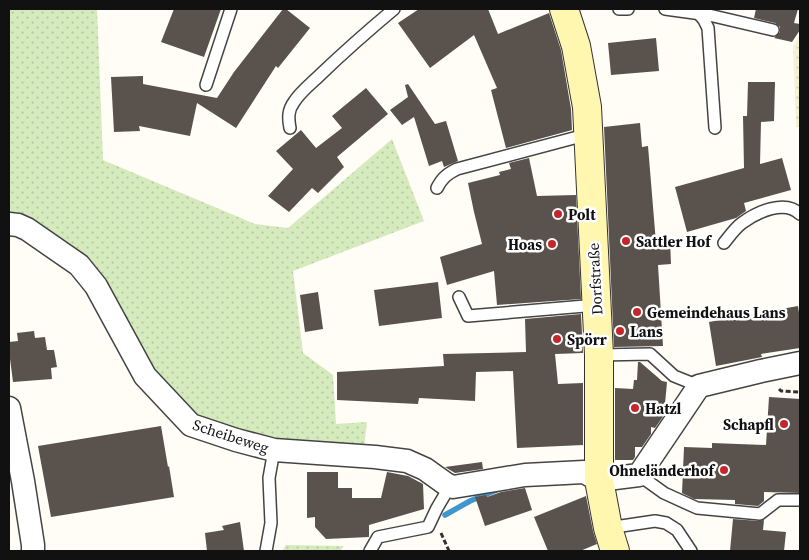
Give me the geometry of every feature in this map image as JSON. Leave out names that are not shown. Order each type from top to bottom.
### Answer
[{"type":"main road","name":"Dorfstraße","points":[[565,9],[576,46],[587,107],[598,355],[600,480],[611,539]]},
{"type":"street","name":"Scheibeweg","points":[[9,224],[28,229],[79,265],[96,286],[145,376],[191,425],[274,450],[407,461],[425,469],[450,486]]},
{"type":"street","points":[[450,486],[519,475],[584,472],[600,480],[639,475],[699,386],[800,362]]},
{"type":"street","points":[[9,408],[23,481],[33,551]]},
{"type":"lane","points":[[206,85],[231,9]]},
{"type":"lane","points":[[290,128],[289,110],[294,102],[361,36],[394,9]]},
{"type":"lane","points":[[619,9],[628,9]]},
{"type":"lane","points":[[665,9],[709,15],[773,30]]},
{"type":"lane","points":[[699,14],[708,28],[715,128]]},
{"type":"lane","points":[[437,188],[448,174],[457,169],[589,134]]},
{"type":"lane","points":[[724,243],[741,223],[772,208],[781,206],[791,208],[800,214]]},
{"type":"lane","points":[[459,297],[468,316],[596,305]]},
{"type":"lane","points":[[598,355],[650,354],[674,376],[699,386]]},
{"type":"lane","points":[[266,551],[271,522],[269,478],[274,450]]},
{"type":"lane","points":[[639,475],[664,493],[696,508],[760,514],[778,500],[800,500]]},
{"type":"lane","points":[[370,551],[378,538],[428,527],[450,486]]},
{"type":"lane","points":[[611,539],[660,521],[677,530],[690,551]]},
{"type":"shaded area","points":[[800,35],[800,127],[796,127],[793,46]]},
{"type":"green space","points":[[9,9],[97,9],[103,160],[255,224],[288,228],[392,139],[424,221],[293,271],[303,353],[333,375],[336,424],[367,422],[364,448],[276,441],[201,420],[158,374],[101,277],[9,217]]},
{"type":"green space","points":[[286,545],[344,546],[340,551],[282,551]]},
{"type":"building","points":[[174,9],[221,9],[204,57],[161,42]]},
{"type":"building","points":[[283,9],[286,9],[310,28],[278,68],[276,66],[236,128],[197,103],[190,136],[139,126],[140,131],[114,132],[111,77],[143,76],[143,84],[217,98],[234,72]]},
{"type":"building","points":[[419,9],[488,9],[498,34],[549,13],[561,50],[571,109],[572,130],[506,148],[491,90],[497,88],[474,35],[430,68],[398,23]]},
{"type":"building","points":[[756,9],[798,9],[794,23],[800,24],[800,30],[792,42],[774,38],[780,32],[780,27],[775,23],[754,18]]},
{"type":"building","points":[[656,38],[659,71],[611,75],[608,43]]},
{"type":"building","points":[[748,82],[775,82],[774,121],[761,122],[760,164],[782,158],[791,190],[744,203],[746,211],[736,218],[687,232],[675,187],[744,168],[743,116],[747,116]]},
{"type":"building","points":[[408,84],[435,124],[446,121],[458,161],[444,167],[442,161],[429,166],[414,117],[402,125],[390,110],[408,97],[405,85]]},
{"type":"building","points":[[366,88],[388,114],[337,157],[344,167],[318,193],[312,188],[289,212],[268,196],[293,169],[276,151],[301,130],[316,148],[342,128],[332,116]]},
{"type":"building","points":[[640,123],[642,147],[648,146],[656,243],[670,239],[671,264],[658,265],[663,346],[614,347],[604,127]]},
{"type":"building","points":[[529,158],[537,196],[576,195],[581,299],[497,305],[494,271],[447,285],[440,257],[482,244],[468,183],[500,175],[499,172],[511,169],[509,163]]},
{"type":"building","points":[[438,282],[442,318],[379,326],[374,290]]},
{"type":"building","points":[[318,292],[323,329],[305,332],[300,295]]},
{"type":"building","points":[[798,306],[800,348],[761,354],[762,357],[716,366],[709,322]]},
{"type":"building","points":[[581,314],[583,353],[555,354],[558,384],[583,383],[583,445],[517,448],[513,371],[476,372],[475,401],[419,398],[418,404],[337,400],[337,372],[444,366],[443,354],[526,352],[525,319]]},
{"type":"building","points":[[34,331],[35,338],[45,337],[47,350],[54,350],[57,367],[51,368],[52,379],[13,382],[9,342],[18,341],[17,333]]},
{"type":"building","name":"Hatzl","points":[[638,362],[662,381],[667,382],[664,415],[655,428],[651,427],[651,434],[642,447],[635,447],[635,457],[633,460],[615,460],[615,388],[633,389],[634,380],[637,380]]},
{"type":"building","points":[[769,397],[800,399],[800,493],[764,492],[764,501],[758,506],[735,504],[735,500],[694,499],[682,493],[684,447],[712,448],[712,443],[766,445]]},
{"type":"building","points":[[161,426],[174,497],[51,517],[38,446]]},
{"type":"building","points":[[482,462],[483,469],[455,473],[445,467]]},
{"type":"building","points":[[307,472],[338,472],[338,488],[352,488],[352,498],[381,498],[387,472],[408,476],[423,484],[424,509],[369,525],[369,537],[326,539],[315,527],[315,517],[307,518]]},
{"type":"building","points":[[525,488],[532,510],[485,526],[475,497],[486,495],[487,497],[501,492]]},
{"type":"building","points":[[586,496],[597,544],[580,551],[548,551],[534,517]]},
{"type":"building","points":[[733,519],[764,520],[763,530],[786,532],[784,551],[730,551]]},
{"type":"building","points":[[240,522],[244,551],[207,551],[205,533],[224,530],[222,526]]},
{"type":"waterway","points":[[445,515],[470,501],[499,489]]},
{"type":"place","name":"Polt","points":[[558,214]]},
{"type":"place","name":"Sattler Hof","points":[[626,241]]},
{"type":"place","name":"Hoas","points":[[552,244]]},
{"type":"place","name":"Gemeindehaus Lans","points":[[637,312]]},
{"type":"place","name":"Lans","points":[[620,331]]},
{"type":"place","name":"Spörr","points":[[557,339]]},
{"type":"place","name":"Hatzl","points":[[635,408]]},
{"type":"place","name":"Schapfl","points":[[784,424]]},
{"type":"place","name":"Ohneländerhof","points":[[724,470]]}]
